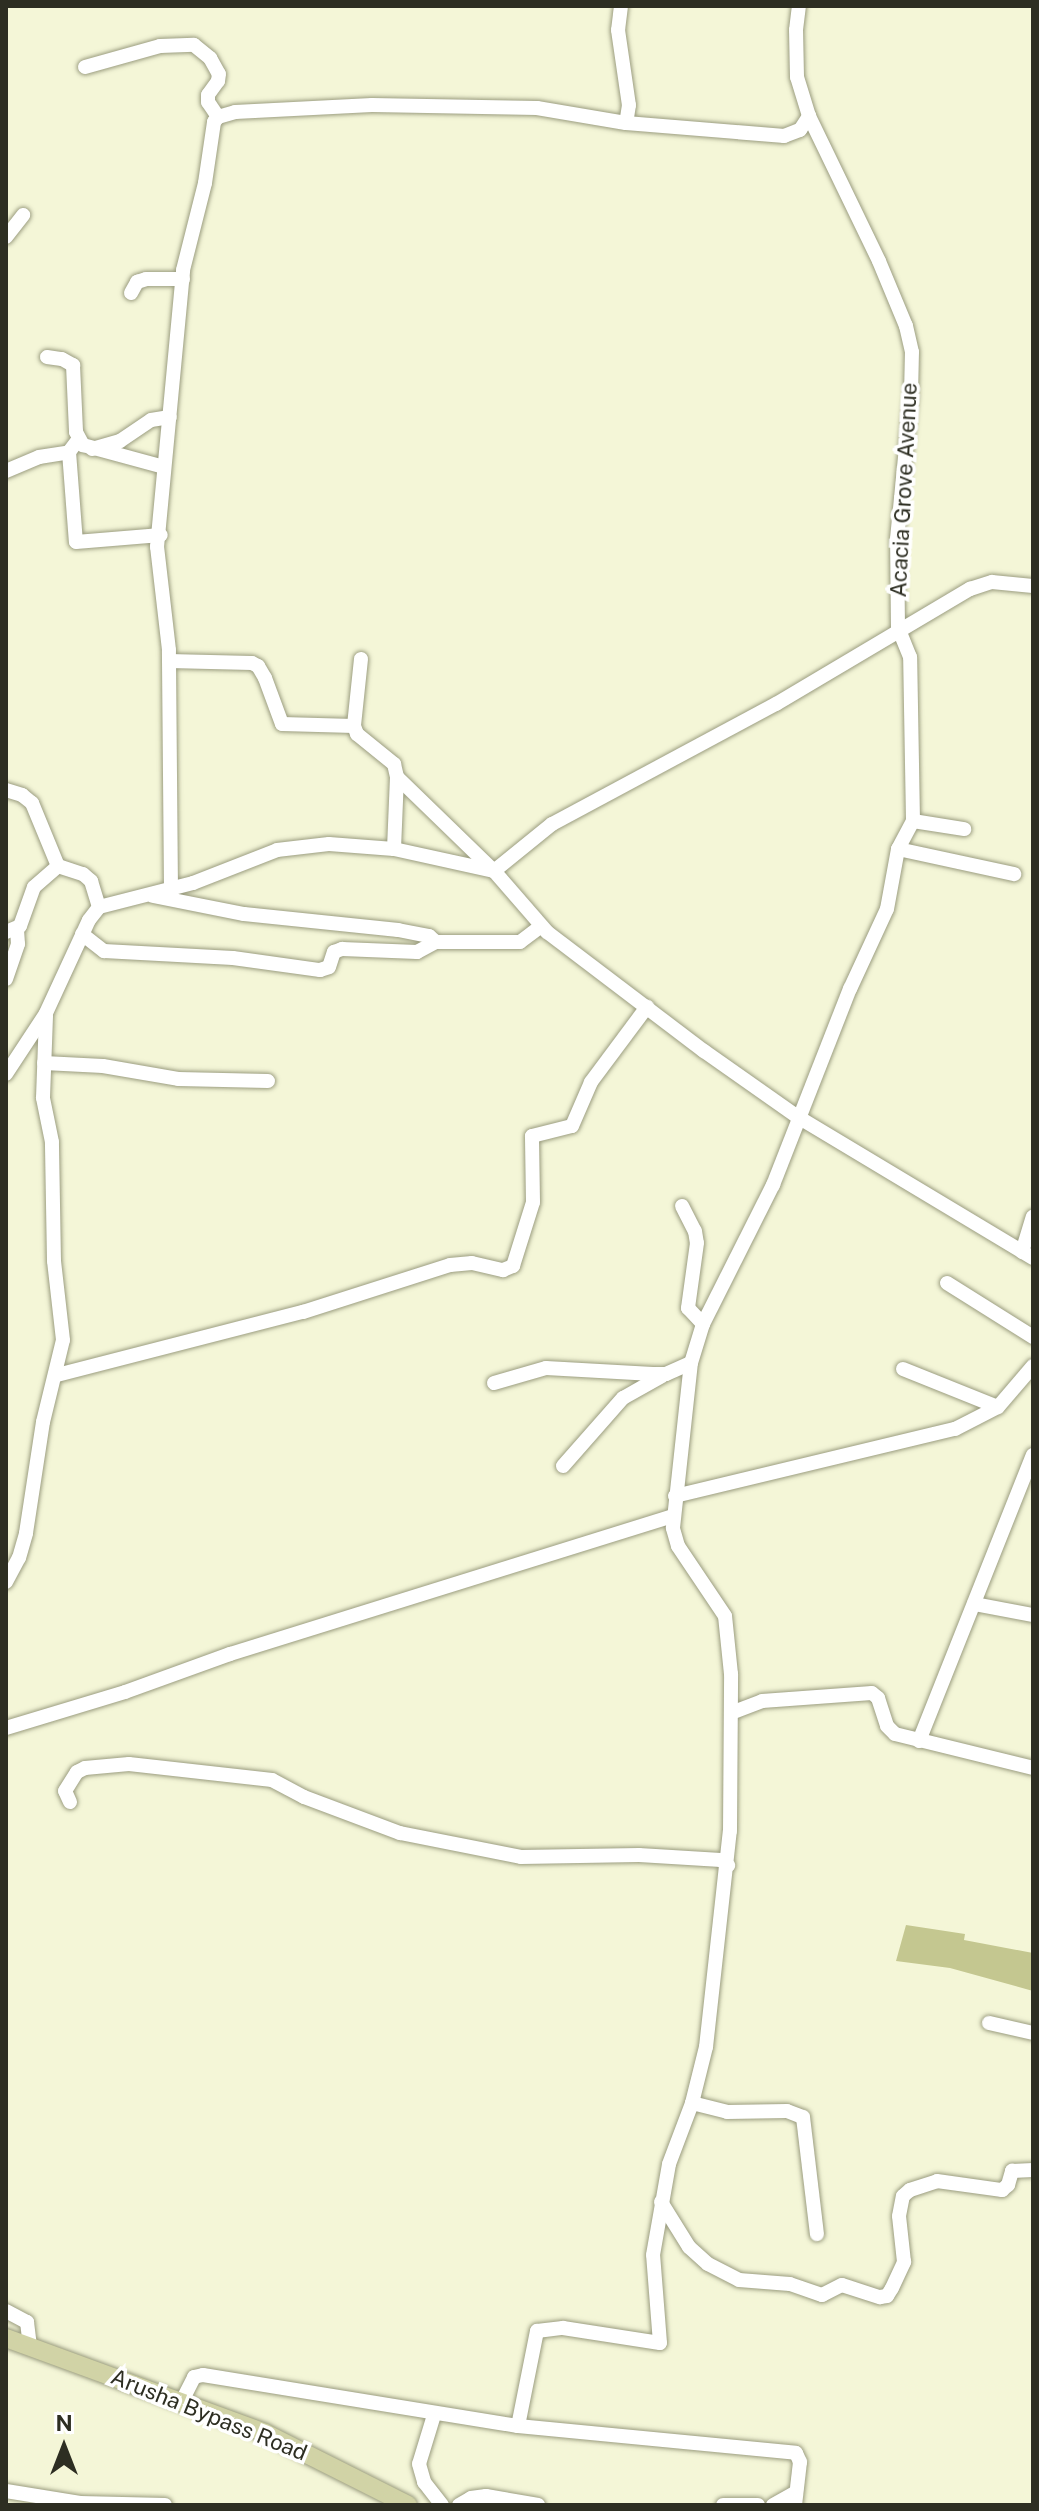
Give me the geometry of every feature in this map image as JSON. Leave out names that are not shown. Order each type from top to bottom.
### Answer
[{"type":"main road","name":"Arusha Bypass Road","points":[[6,2338],[265,2433],[408,2505]]},
{"type":"street","points":[[621,6],[618,30],[629,105],[626,123]]},
{"type":"street","name":"Acacia Grove Avenue","points":[[673,1516],[691,1363],[703,1324],[773,1185],[798,1117],[887,909],[898,849],[913,821],[910,657],[898,628],[897,539],[911,395],[912,352],[906,326],[879,261],[809,116],[797,77],[799,6]]},
{"type":"street","points":[[85,67],[160,46],[194,45],[210,58],[219,74],[208,95],[208,102],[218,117]]},
{"type":"street","points":[[171,890],[169,661],[157,547],[161,535],[164,467],[186,252],[205,183],[209,133],[218,117],[235,112],[372,105],[537,108],[626,123],[784,136],[800,130],[809,116]]},
{"type":"street","points":[[6,237],[23,215]]},
{"type":"street","points":[[131,293],[137,282],[146,279],[183,279]]},
{"type":"street","points":[[47,357],[62,359],[73,365],[76,542],[161,535]]},
{"type":"street","points":[[91,449],[120,441],[151,420],[170,417]]},
{"type":"street","points":[[6,471],[74,446],[164,467]]},
{"type":"street","points":[[494,871],[552,824],[776,704],[898,628],[981,584],[1033,586]]},
{"type":"street","points":[[361,659],[354,726],[357,734],[394,764],[397,777],[394,849]]},
{"type":"street","points":[[169,661],[252,663],[258,666],[265,678],[282,724],[354,726]]},
{"type":"street","points":[[397,777],[494,871],[541,926],[798,1117],[1028,1255],[1033,1217]]},
{"type":"street","points":[[6,790],[22,795],[32,803],[58,866],[83,874],[91,881],[99,907]]},
{"type":"street","points":[[913,821],[964,829]]},
{"type":"street","points":[[6,1074],[46,1013],[82,934],[99,907],[171,890],[277,850],[329,844],[394,849],[494,871]]},
{"type":"street","points":[[898,849],[1014,874]]},
{"type":"street","points":[[6,979],[18,944],[12,931],[34,887],[58,866]]},
{"type":"street","points":[[148,894],[244,914],[398,930],[429,936],[436,942]]},
{"type":"street","points":[[82,934],[104,951],[233,958],[320,970],[329,967],[337,950],[417,952],[436,942],[520,942],[541,926]]},
{"type":"street","points":[[57,1375],[276,1320],[450,1265],[472,1263],[503,1270],[513,1266],[533,1202],[532,1136],[572,1126],[595,1075],[647,1007]]},
{"type":"street","points":[[6,1582],[19,1558],[26,1533],[43,1422],[57,1375],[63,1321],[54,1261],[52,1142],[43,1098],[46,1013]]},
{"type":"street","points":[[44,1063],[103,1066],[178,1079],[268,1081]]},
{"type":"street","points":[[682,1206],[695,1231],[697,1243],[688,1308],[703,1324]]},
{"type":"street","points":[[947,1283],[1033,1337]]},
{"type":"street","points":[[563,1466],[623,1398],[691,1363]]},
{"type":"street","points":[[675,1496],[929,1438],[977,1420],[998,1407],[1033,1366]]},
{"type":"street","points":[[494,1383],[546,1368],[666,1374]]},
{"type":"street","points":[[903,1369],[998,1407]]},
{"type":"street","points":[[919,1741],[1033,1455]]},
{"type":"street","points":[[6,1728],[125,1692],[230,1654],[673,1516],[678,1546],[725,1616],[731,1713],[728,1865],[711,2021],[692,2103],[669,2164],[661,2202],[653,2275],[660,2343],[563,2328],[537,2331],[518,2426]]},
{"type":"street","points":[[974,1604],[1033,1615]]},
{"type":"street","points":[[731,1713],[776,1699],[872,1693],[890,1730],[919,1741],[1033,1768]]},
{"type":"street","points":[[70,1802],[65,1791],[77,1772],[85,1768],[129,1764],[272,1780],[304,1797],[400,1833],[521,1857],[639,1855],[721,1860],[728,1865]]},
{"type":"street","points":[[989,2023],[1033,2033]]},
{"type":"street","points":[[692,2103],[727,2112],[787,2111],[803,2117],[807,2123],[817,2234]]},
{"type":"street","points":[[661,2202],[689,2247],[708,2264],[739,2280],[790,2284],[822,2295],[842,2285],[880,2297],[887,2296],[904,2262],[899,2216],[903,2196],[910,2190],[937,2181],[1002,2190],[1008,2185],[1012,2171],[1033,2170]]},
{"type":"street","points":[[6,2311],[27,2322],[30,2346]]},
{"type":"street","points":[[182,2401],[194,2377],[203,2375],[434,2415],[796,2453],[800,2462],[795,2499],[773,2505]]},
{"type":"street","points":[[434,2415],[419,2464],[424,2482],[442,2505]]},
{"type":"street","points":[[6,2491],[80,2504],[165,2505]]},
{"type":"street","points":[[459,2505],[471,2498],[486,2496],[538,2505]]},
{"type":"street","points":[[723,2505],[758,2505]]},
{"type":"green space","points":[[906,1925],[965,1934],[964,1940],[1033,1953],[1033,1991],[950,1968],[896,1961]]}]
